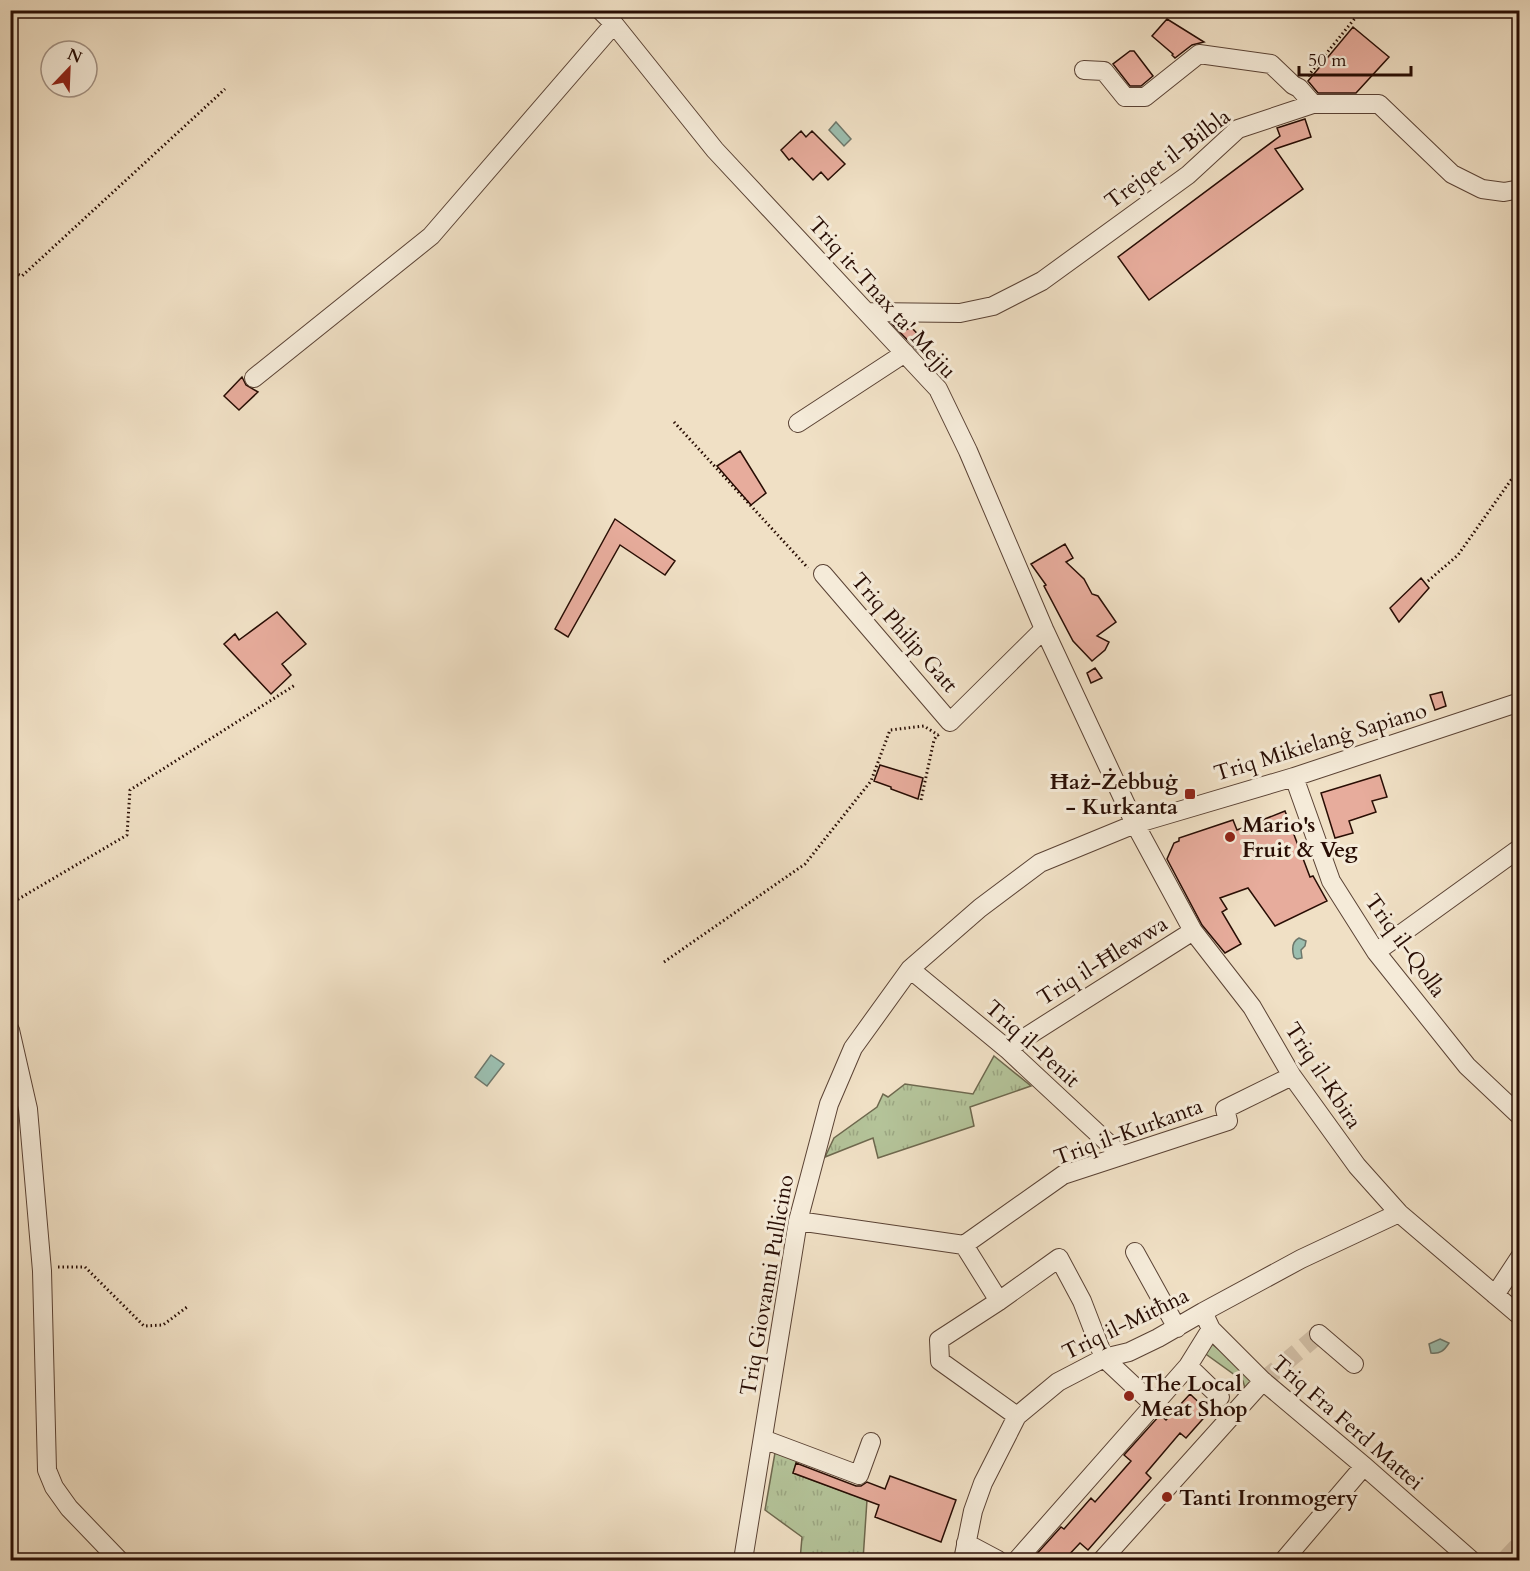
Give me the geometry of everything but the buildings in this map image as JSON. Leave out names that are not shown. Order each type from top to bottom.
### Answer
[{"type":"street","name":"Triq it-Tnax ta' Mejju","points":[[600,10],[614,24],[715,150],[938,389],[968,451],[1044,629],[1135,824]]},
{"type":"street","points":[[254,378],[431,236],[614,24]]},
{"type":"street","points":[[1084,70],[1104,72],[1125,97],[1145,97],[1199,54],[1271,64],[1299,88],[1312,104]]},
{"type":"street","name":"Trejqet il-Bilbla","points":[[867,312],[960,313],[993,306],[1041,281],[1188,176],[1238,129],[1312,104],[1379,104],[1452,174],[1482,189],[1504,192],[1520,189]]},
{"type":"street","points":[[798,423],[905,353]]},
{"type":"street","name":"Triq Philip Gatt","points":[[823,574],[944,728]]},
{"type":"street","points":[[944,728],[1044,629]]},
{"type":"street","name":"Triq Mikielanġ Sapiano","points":[[910,969],[980,908],[1041,863],[1135,824],[1294,777],[1520,702]]},
{"type":"street","name":"Triq il-Qolla","points":[[1294,777],[1331,881],[1377,952],[1467,1066],[1520,1116]]},
{"type":"street","name":"Triq il-Kbira","points":[[1135,824],[1192,931],[1252,1007],[1292,1076],[1357,1166],[1399,1213],[1520,1316]]},
{"type":"street","points":[[1377,952],[1520,848]]},
{"type":"street","name":"Triq il-Ħlewwa","points":[[1007,1049],[1192,931]]},
{"type":"street","name":"Triq il-Penit","points":[[910,969],[1007,1049],[1121,1155]]},
{"type":"street","name":"Triq Giovanni Pullicino","points":[[743,1560],[798,1221],[829,1104],[854,1048],[910,969]]},
{"type":"street","points":[[10,1030],[28,1109],[41,1268],[47,1470],[54,1487],[69,1508],[119,1560]]},
{"type":"street","name":"Triq il-Kurkanta","points":[[964,1245],[1063,1175],[1228,1121],[1225,1109],[1292,1076]]},
{"type":"street","name":"Triq il-Mitħna","points":[[965,1552],[973,1511],[1017,1416],[1058,1382],[1104,1358],[1130,1352],[1301,1259],[1399,1213]]},
{"type":"street","points":[[798,1221],[964,1245],[999,1301]]},
{"type":"street","points":[[1135,1252],[1177,1328]]},
{"type":"street","points":[[1496,1295],[1520,1257]]},
{"type":"street","points":[[1017,1416],[940,1361],[939,1340],[1059,1258],[1082,1300],[1104,1358],[1153,1404]]},
{"type":"street","name":"Triq Fra Ferd Mattei","points":[[1203,1312],[1211,1329],[1263,1381],[1471,1560]]},
{"type":"street","points":[[1017,1560],[1188,1366],[1211,1329]]},
{"type":"street","points":[[1319,1334],[1354,1364]]},
{"type":"street","points":[[1188,1366],[1220,1397]]},
{"type":"street","points":[[1102,1560],[1263,1381]]},
{"type":"street","points":[[763,1439],[860,1475],[871,1442]]},
{"type":"street","points":[[1284,1560],[1364,1466]]},
{"type":"street","points":[[965,1552],[998,1560]]},
{"type":"path","points":[[1299,88],[1356,17]]},
{"type":"path","points":[[10,271],[22,276],[225,89]]},
{"type":"path","points":[[674,422],[810,571],[823,574]]},
{"type":"path","points":[[1428,581],[1458,555],[1511,480],[1520,471]]},
{"type":"path","points":[[10,904],[127,835],[130,790],[295,684]]},
{"type":"path","points":[[664,962],[804,864],[871,782],[890,730],[924,726],[944,728]]},
{"type":"path","points":[[921,800],[934,740],[944,728]]},
{"type":"path","points":[[41,1268],[85,1267],[144,1326],[163,1325],[187,1307]]},
{"type":"green space","points":[[994,1056],[1031,1086],[970,1107],[974,1126],[878,1158],[873,1138],[825,1157],[834,1138],[877,1107],[883,1094],[888,1097],[905,1084],[973,1094]]},
{"type":"green space","points":[[1208,1341],[1255,1378],[1246,1392],[1243,1381],[1203,1352]]},
{"type":"green space","points":[[776,1447],[799,1456],[793,1473],[867,1500],[863,1560],[800,1560],[802,1537],[765,1510]]},
{"type":"shaded area","points":[[836,122],[851,139],[844,146],[829,130]]},
{"type":"shaded area","points":[[1299,938],[1306,941],[1301,950],[1302,958],[1297,959],[1294,957],[1293,946]]},
{"type":"shaded area","points":[[491,1055],[504,1064],[487,1086],[475,1077]]},
{"type":"shaded area","points":[[1440,1339],[1449,1343],[1442,1351],[1431,1353],[1429,1344]]},
{"type":"tunnel","points":[[1263,1381],[1319,1334]]},
{"type":"tunnel","points":[[1505,1560],[1520,1544]]},
{"type":"place","name":"Ħaż-Żebbuġ - Kurkanta","points":[[1190,794]]},
{"type":"place","name":"Mario's Fruit & Veg","points":[[1230,837]]},
{"type":"place","name":"The Local Meat Shop","points":[[1129,1396]]},
{"type":"place","name":"Tanti Ironmogery","points":[[1167,1497]]}]
